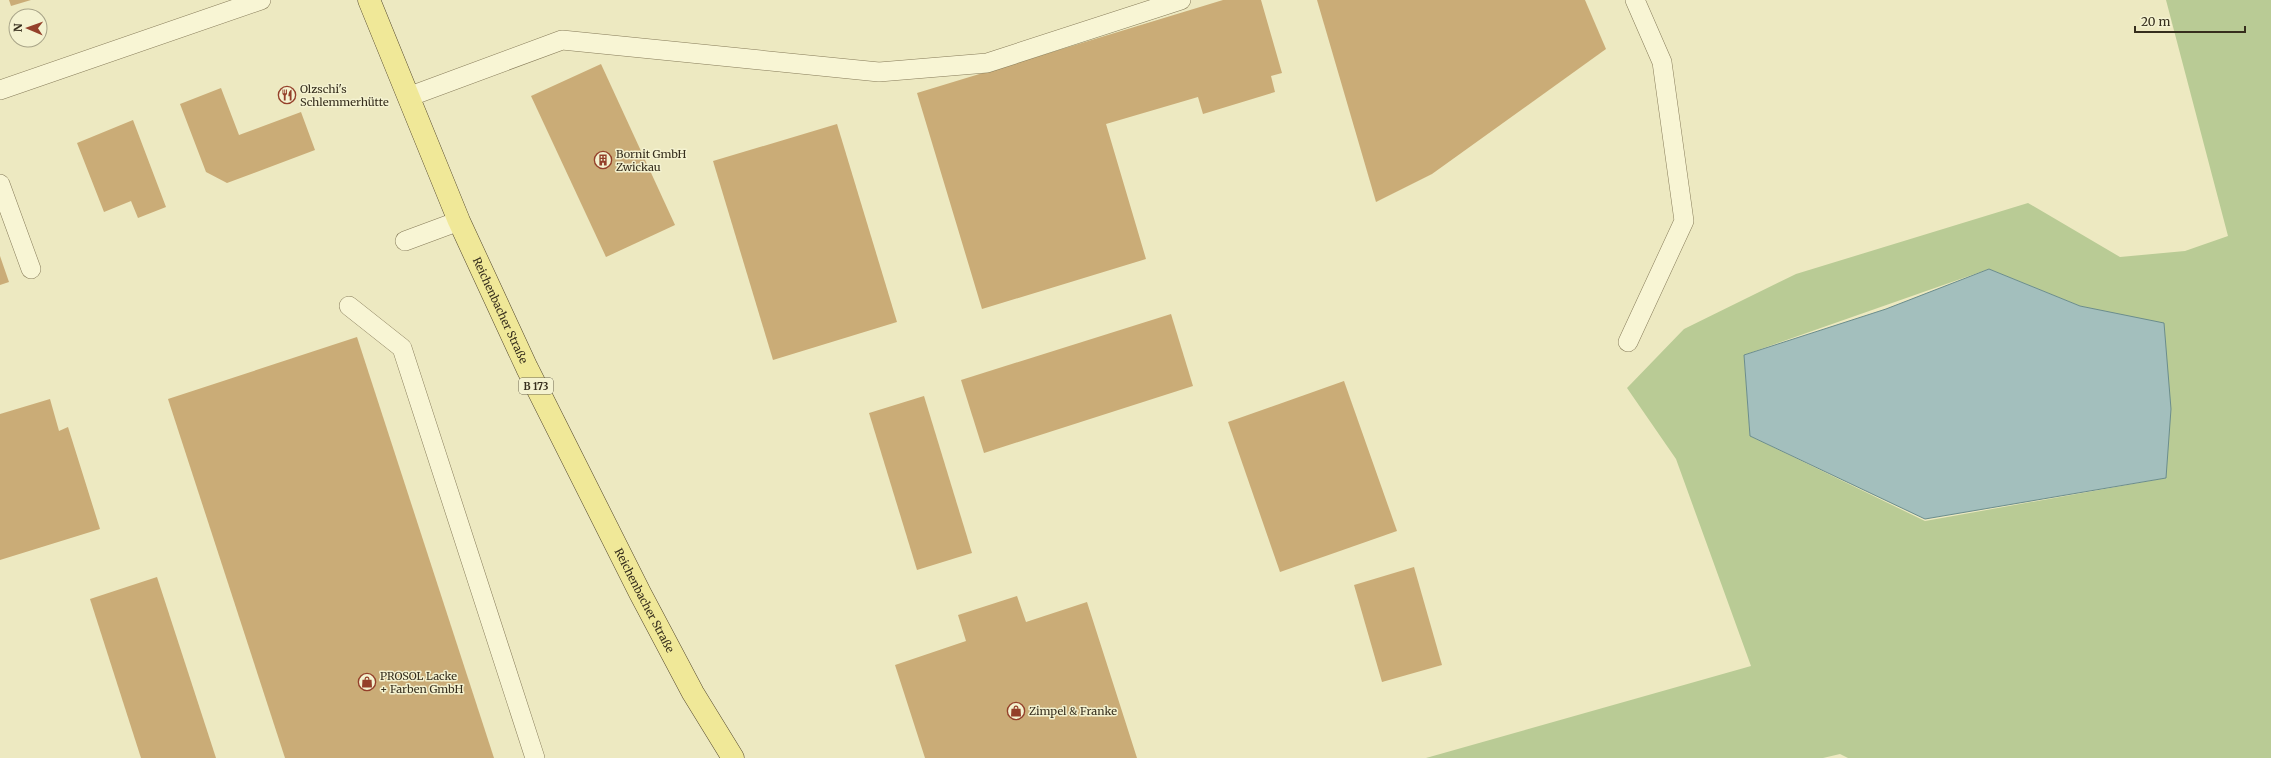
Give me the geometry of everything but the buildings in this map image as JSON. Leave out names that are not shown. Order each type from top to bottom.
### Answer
[{"type":"main road","name":"Reichenbacher Straße","points":[[369,0],[459,221],[527,368],[640,593],[693,693],[733,758]]},
{"type":"lane","points":[[0,90],[261,0]]},
{"type":"lane","points":[[408,97],[562,40],[879,72],[987,63],[1181,0]]},
{"type":"lane","points":[[1628,342],[1684,221],[1662,62],[1635,0]]},
{"type":"lane","points":[[0,184],[31,269]]},
{"type":"lane","points":[[405,240],[459,221]]},
{"type":"lane","points":[[349,306],[402,348],[535,758]]},
{"type":"green space","points":[[2166,0],[2271,0],[2271,758],[1848,758],[1840,754],[1823,758],[1426,758],[1751,666],[1676,459],[1627,388],[1684,329],[1796,274],[2028,203],[2120,257],[2185,251],[2228,236]],"holes":[[[1989,269],[2080,306],[2164,324],[2166,478],[1925,521],[1750,436],[1744,355]]]},
{"type":"water","points":[[1989,269],[2080,306],[2164,323],[2171,409],[2166,478],[1925,519],[1750,436],[1744,355],[1886,309]]},
{"type":"place","name":"Olzschi's Schlemmerhütte","points":[[287,95]]},
{"type":"place","name":"Bornit GmbH Zwickau","points":[[603,160]]},
{"type":"place","name":"PROSOL Lacke + Farben GmbH","points":[[367,682]]},
{"type":"place","name":"Zimpel & Franke","points":[[1016,711]]}]
